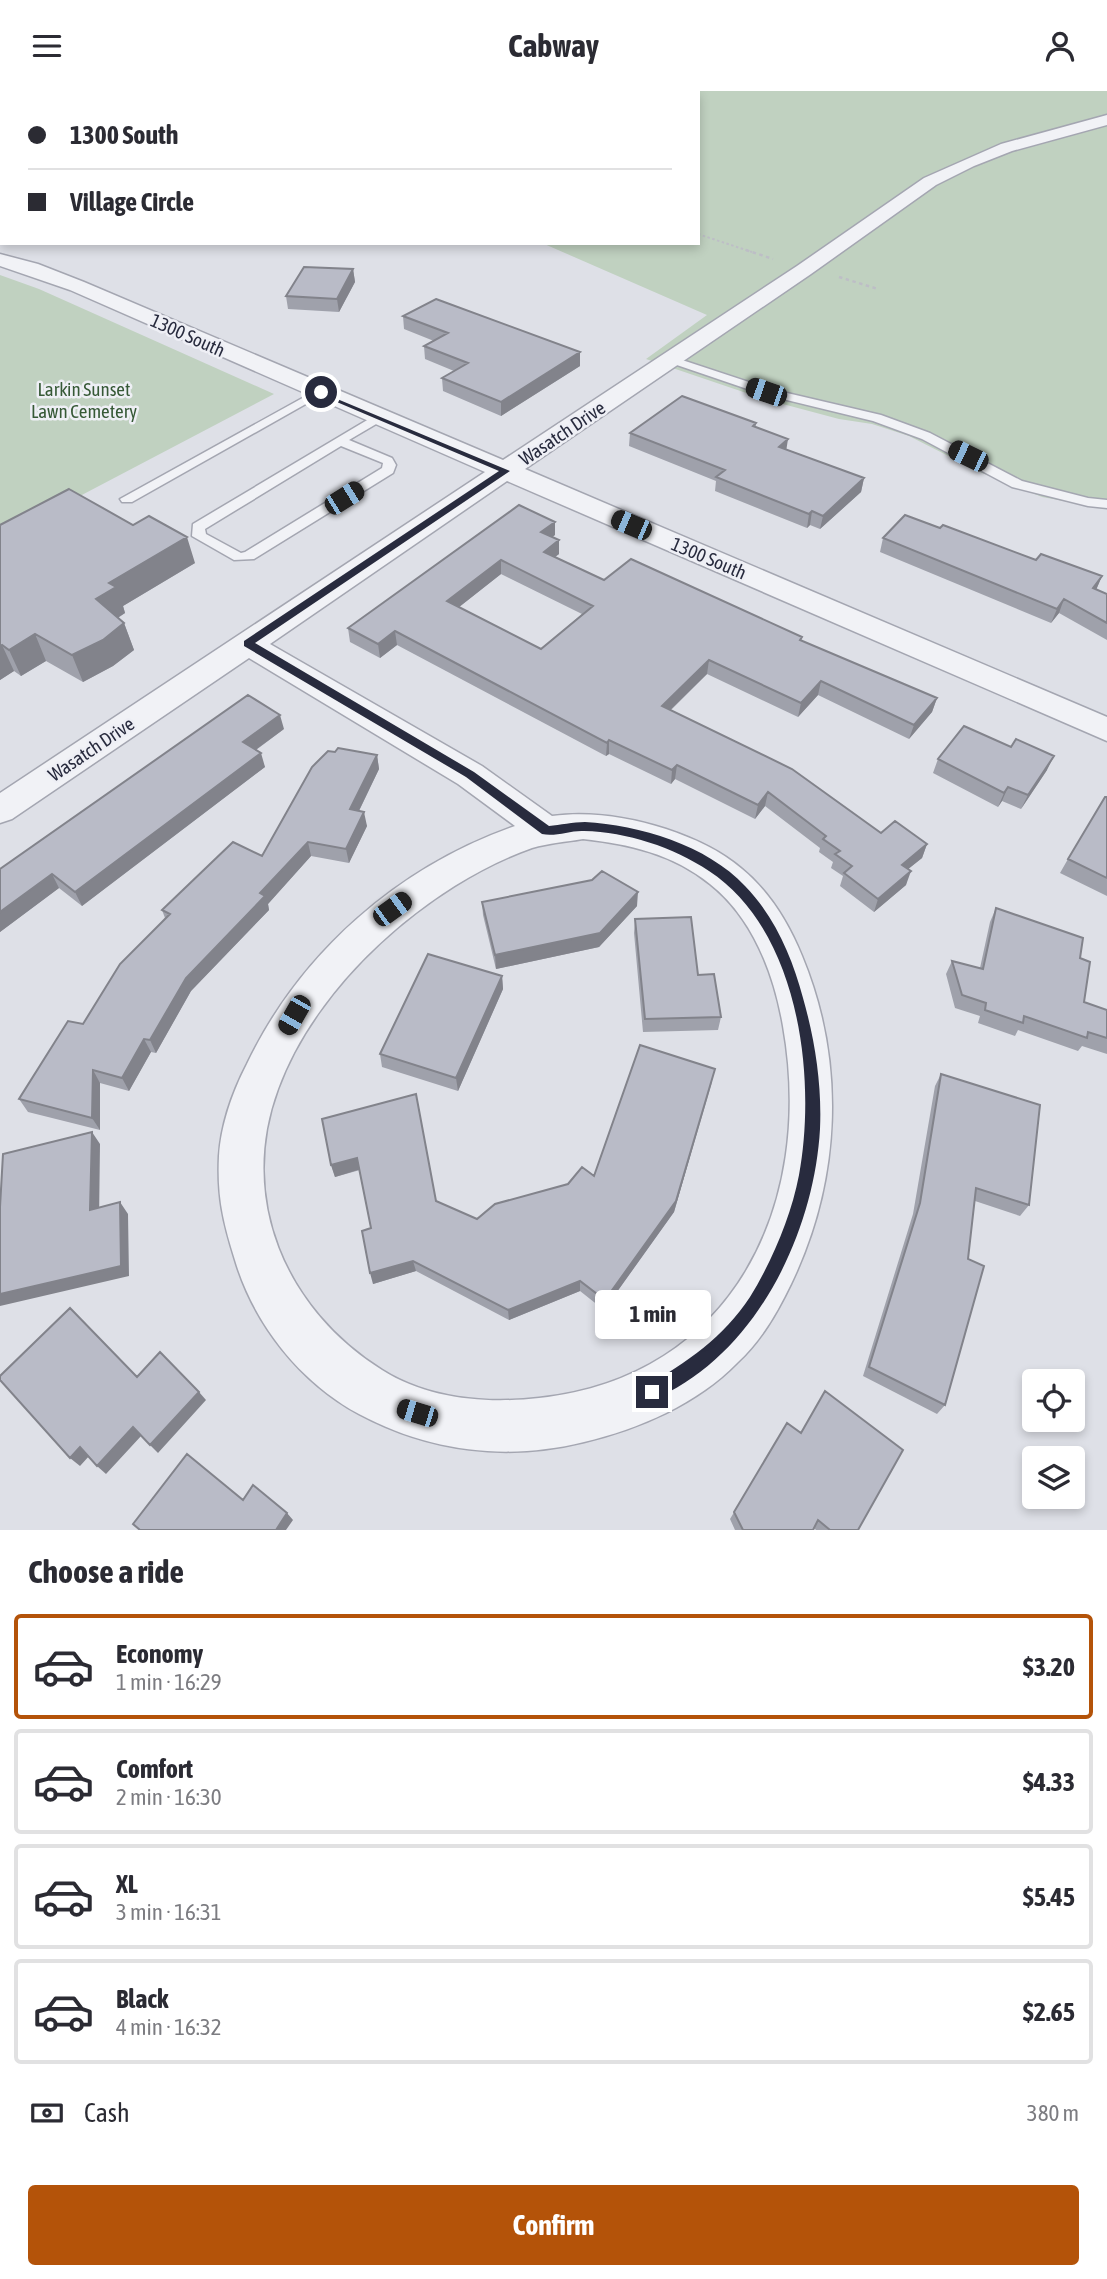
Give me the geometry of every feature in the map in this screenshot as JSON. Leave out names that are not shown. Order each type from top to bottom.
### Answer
[{"type":"street","name":"Wasatch Drive","points":[[0,810],[804,271],[881,213],[949,171],[1008,149],[1107,120]]},
{"type":"street","name":"1300 South","points":[[0,260],[68,282],[1107,730]]},
{"type":"street","points":[[248,643],[470,775],[547,831],[583,826],[607,828],[657,840],[713,867],[740,887],[760,913],[778,944],[804,1023],[812,1072],[813,1129],[806,1178],[778,1262],[754,1304],[725,1342],[686,1373],[635,1402],[582,1418],[524,1427],[456,1425],[388,1401],[347,1378],[307,1341],[274,1297],[251,1249],[239,1199],[241,1148],[251,1103],[270,1057],[294,1015],[320,979],[348,948],[378,920],[437,879],[504,845],[547,831]]},
{"type":"lane","points":[[671,360],[766,392],[877,418],[926,436],[1017,484],[1088,502],[1107,504]]},
{"type":"lane","points":[[127,499],[321,392]]},
{"type":"lane","points":[[340,441],[388,461],[388,470],[249,556],[239,557],[199,536],[198,527],[340,441],[379,418]]},
{"type":"path","points":[[700,236],[777,261]]},
{"type":"path","points":[[828,272],[878,289]]},
{"type":"green space","points":[[700,91],[1107,91],[1107,509],[1042,497],[982,473],[909,436],[872,424],[839,419],[764,399],[646,359],[707,315],[547,245],[700,245]]},
{"type":"green space","name":"Larkin Sunset Lawn Cemetery","points":[[0,275],[39,289],[274,394],[0,538]]},
{"type":"building","points":[[304,267],[353,269],[337,299],[286,296]]},
{"type":"building","points":[[436,299],[580,352],[501,402],[442,378],[468,363],[424,346],[448,333],[403,316]]},
{"type":"building","points":[[682,396],[756,423],[753,426],[788,439],[779,447],[864,478],[823,516],[812,511],[809,514],[716,477],[725,470],[630,433]]},
{"type":"building","points":[[69,489],[133,525],[149,516],[187,537],[109,583],[116,587],[96,599],[124,623],[103,640],[72,655],[35,634],[9,650],[0,646],[0,525]]},
{"type":"building","points":[[519,505],[555,522],[541,532],[559,540],[544,552],[604,580],[631,559],[802,637],[800,640],[937,698],[914,725],[821,681],[801,703],[709,660],[662,706],[792,769],[881,833],[895,821],[927,844],[902,865],[911,871],[878,899],[844,873],[852,866],[835,854],[840,851],[823,839],[826,836],[768,792],[758,805],[677,765],[672,770],[609,740],[607,743],[395,631],[378,644],[348,628]],"holes":[[[501,560],[593,606],[541,649],[447,601]]]},
{"type":"building","points":[[905,515],[940,528],[943,525],[1036,560],[1041,554],[1102,576],[1093,588],[1107,594],[1107,623],[1064,599],[1057,609],[883,538]]},
{"type":"building","points":[[248,695],[280,715],[243,742],[261,753],[75,892],[52,874],[0,912],[0,869]]},
{"type":"building","points":[[964,726],[1011,747],[1016,739],[1054,756],[1028,795],[1008,787],[1004,793],[938,759]]},
{"type":"building","points":[[338,748],[377,755],[350,809],[364,812],[346,849],[308,842],[260,893],[265,896],[186,978],[150,1040],[144,1039],[122,1078],[93,1070],[92,1118],[19,1099],[68,1021],[83,1024],[120,964],[170,914],[162,910],[233,842],[262,856],[312,767],[328,751],[335,752]]},
{"type":"building","points":[[1107,797],[1107,878],[1068,859]]},
{"type":"building","points":[[602,871],[638,892],[600,933],[495,955],[482,902],[592,880]]},
{"type":"building","points":[[996,908],[1083,938],[1080,958],[1090,962],[1084,1002],[1107,1010],[1107,1038],[1088,1032],[1087,1038],[1024,1016],[1023,1023],[985,1010],[986,1003],[962,995],[952,961],[983,969]]},
{"type":"building","points":[[691,917],[698,975],[714,974],[721,1017],[645,1019],[635,919]]},
{"type":"building","points":[[428,954],[502,976],[456,1078],[380,1054]]},
{"type":"building","points":[[640,1045],[715,1069],[676,1201],[605,1300],[580,1281],[508,1310],[413,1261],[370,1273],[362,1231],[371,1228],[357,1158],[331,1165],[322,1119],[416,1094],[436,1201],[477,1219],[495,1204],[568,1184],[582,1167],[594,1176]]},
{"type":"building","points":[[941,1074],[1040,1105],[1029,1205],[976,1188],[968,1259],[984,1266],[945,1405],[869,1367],[920,1203]]},
{"type":"building","points":[[92,1132],[90,1210],[120,1202],[121,1266],[0,1294],[3,1154]]},
{"type":"building","points":[[70,1308],[137,1377],[160,1352],[199,1392],[150,1445],[133,1427],[97,1466],[80,1447],[70,1458],[0,1380],[0,1376]]},
{"type":"building","points":[[825,1391],[903,1450],[858,1530],[830,1530],[818,1520],[813,1530],[743,1530],[734,1512],[787,1423],[801,1433]]},
{"type":"building","points":[[187,1454],[243,1500],[253,1485],[287,1513],[276,1530],[140,1530],[133,1524]]},
{"type":"route","points":[[321,392],[506,471],[248,643],[470,775],[547,831],[583,826],[630,832],[685,851],[713,867],[740,887],[760,913],[778,944],[792,982],[804,1023],[812,1072],[813,1129],[806,1178],[793,1219],[778,1262],[754,1304],[725,1342],[686,1373],[652,1392]]}]
